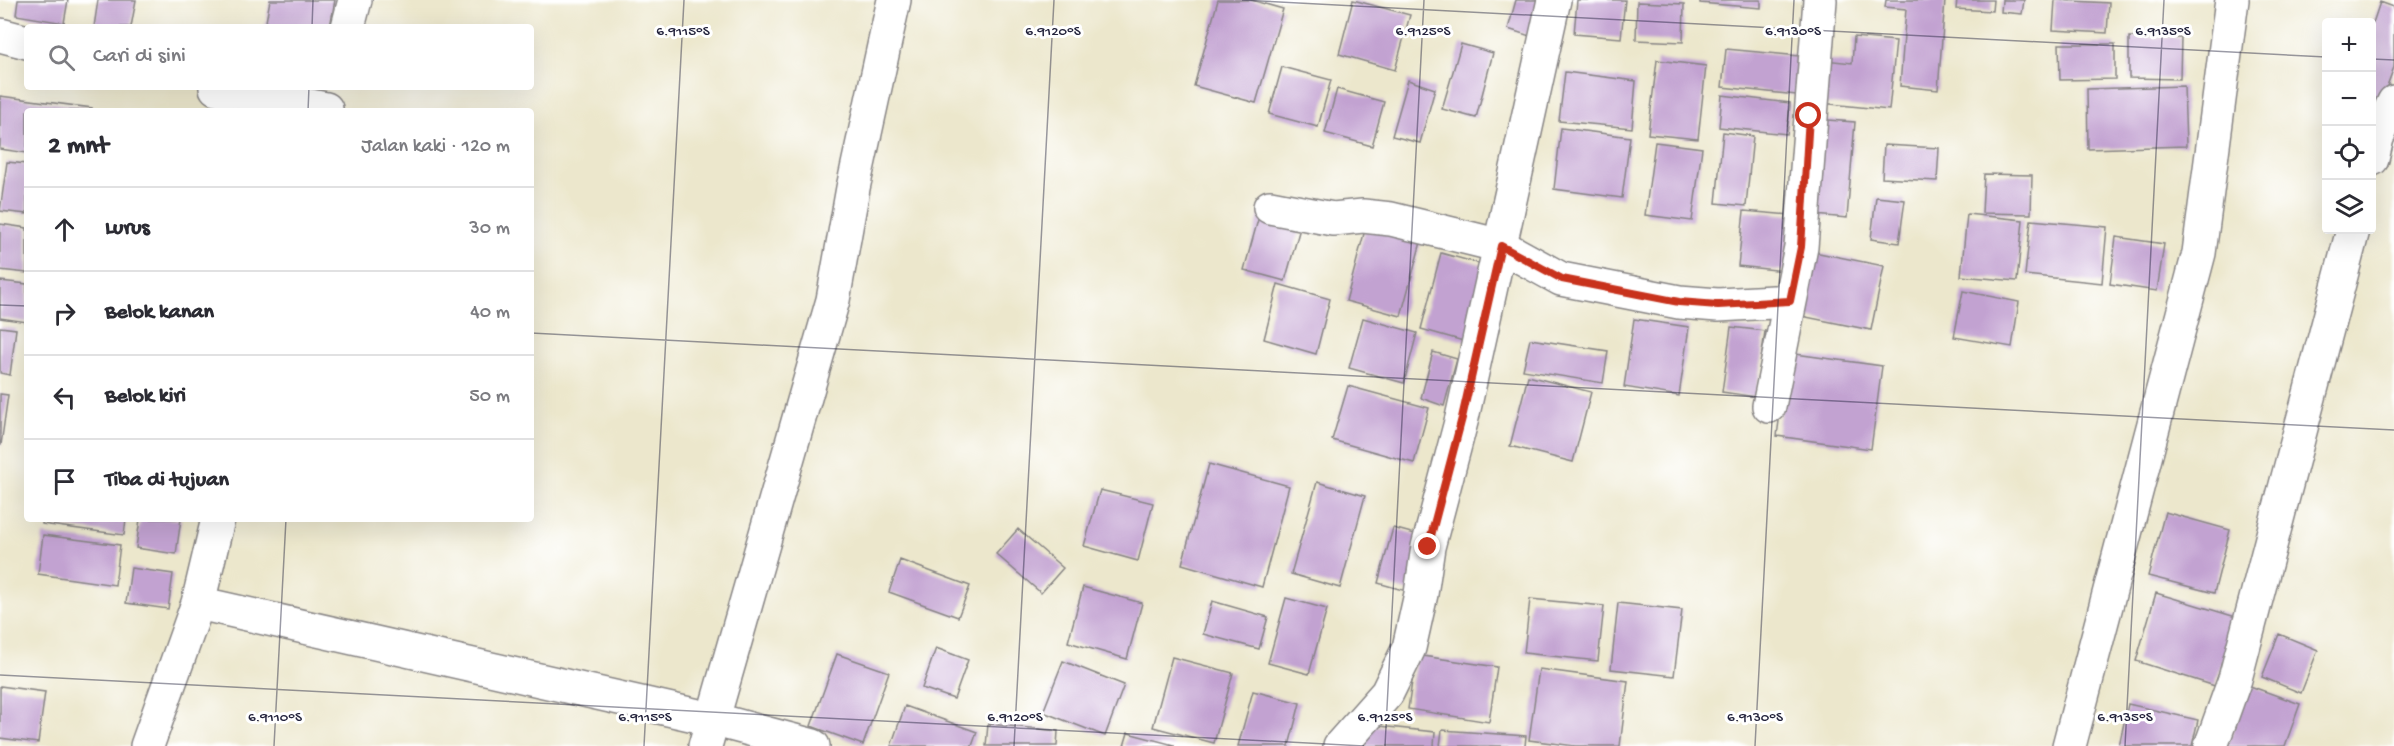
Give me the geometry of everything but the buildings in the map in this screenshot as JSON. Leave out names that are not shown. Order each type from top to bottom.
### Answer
[{"type":"street","points":[[349,24],[355,0]]},
{"type":"street","points":[[709,732],[833,300],[853,188],[894,0]]},
{"type":"street","points":[[1340,746],[1387,693],[1409,648],[1421,594],[1428,547],[1462,418],[1554,0]]},
{"type":"street","points":[[1769,406],[1801,247],[1820,0]]},
{"type":"street","points":[[2069,746],[2199,253],[2232,0]]},
{"type":"street","points":[[0,35],[24,41]]},
{"type":"street","points":[[212,95],[328,102]]},
{"type":"street","points":[[2376,142],[2394,102]]},
{"type":"street","points":[[1270,207],[1333,219],[1364,216],[1391,219],[1501,246],[1562,279],[1679,302],[1718,305],[1790,301]]},
{"type":"street","points":[[2211,746],[2235,679],[2352,234]]},
{"type":"street","points":[[147,746],[198,603],[217,522]]},
{"type":"street","points":[[198,603],[709,732],[813,746]]},
{"type":"route","points":[[1428,547],[1462,418],[1501,246],[1562,279],[1679,302],[1718,305],[1790,301],[1801,247],[1809,116]]}]
